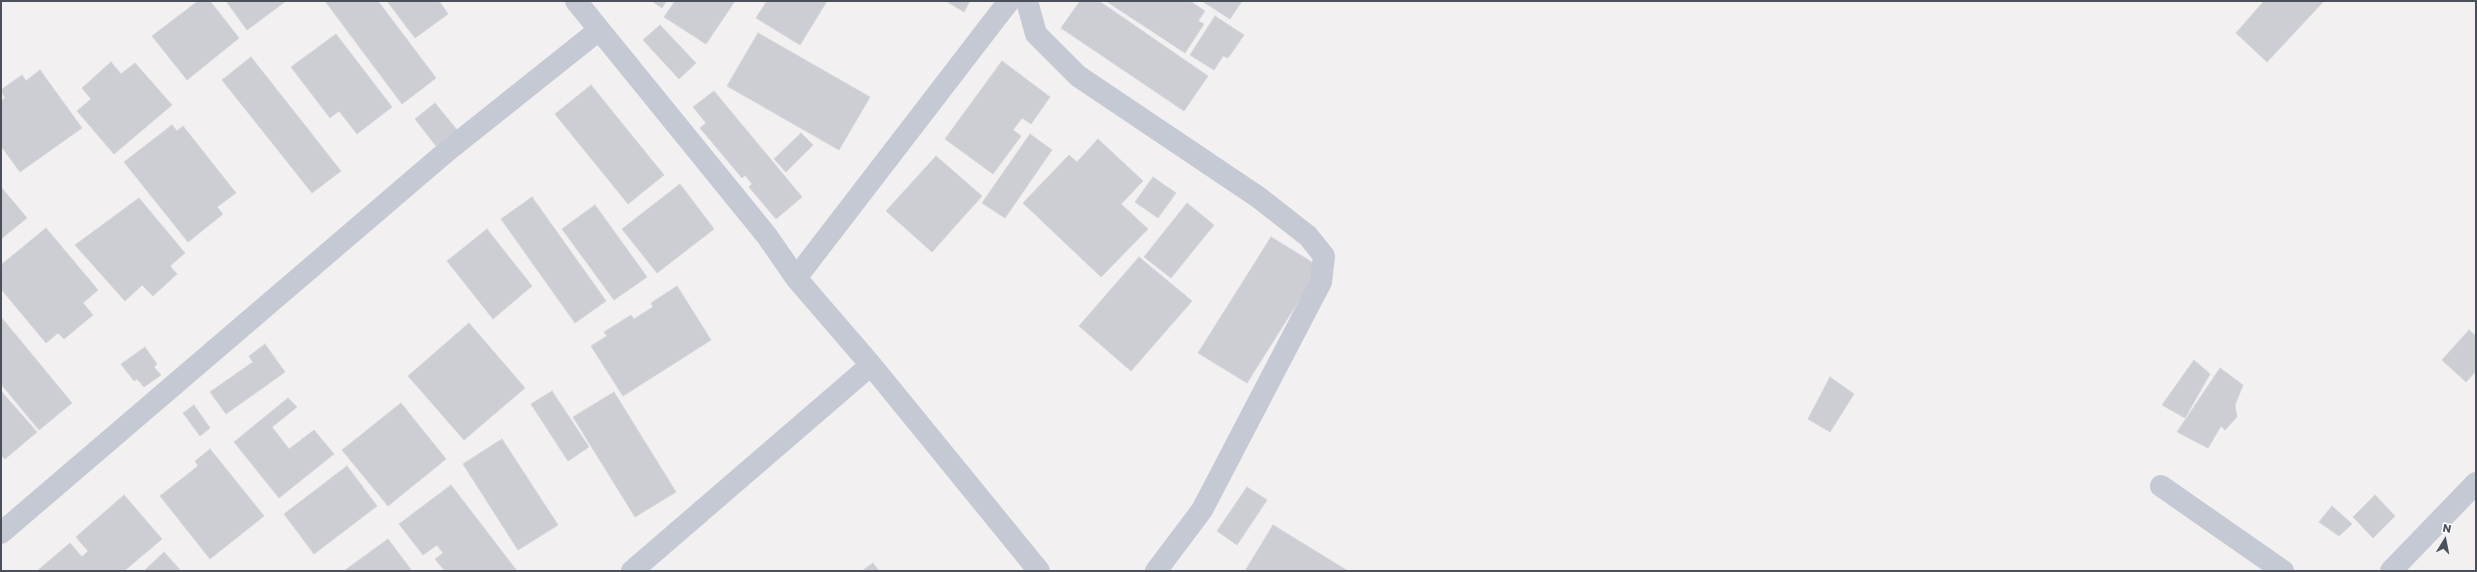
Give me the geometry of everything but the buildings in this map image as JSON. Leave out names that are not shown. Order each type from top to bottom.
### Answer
[{"type":"street","points":[[576,1],[767,236],[796,278],[871,365],[1039,571]]},
{"type":"street","points":[[796,278],[1009,1]]},
{"type":"street","points":[[1027,1],[1036,34],[1078,76],[1258,197],[1308,236],[1324,256],[1321,282],[1206,503],[1156,571]]},
{"type":"street","points":[[1,533],[446,152],[599,30]]},
{"type":"street","points":[[632,571],[871,365]]},
{"type":"street","points":[[2391,571],[2476,483]]},
{"type":"street","points":[[2161,486],[2283,571]]}]
